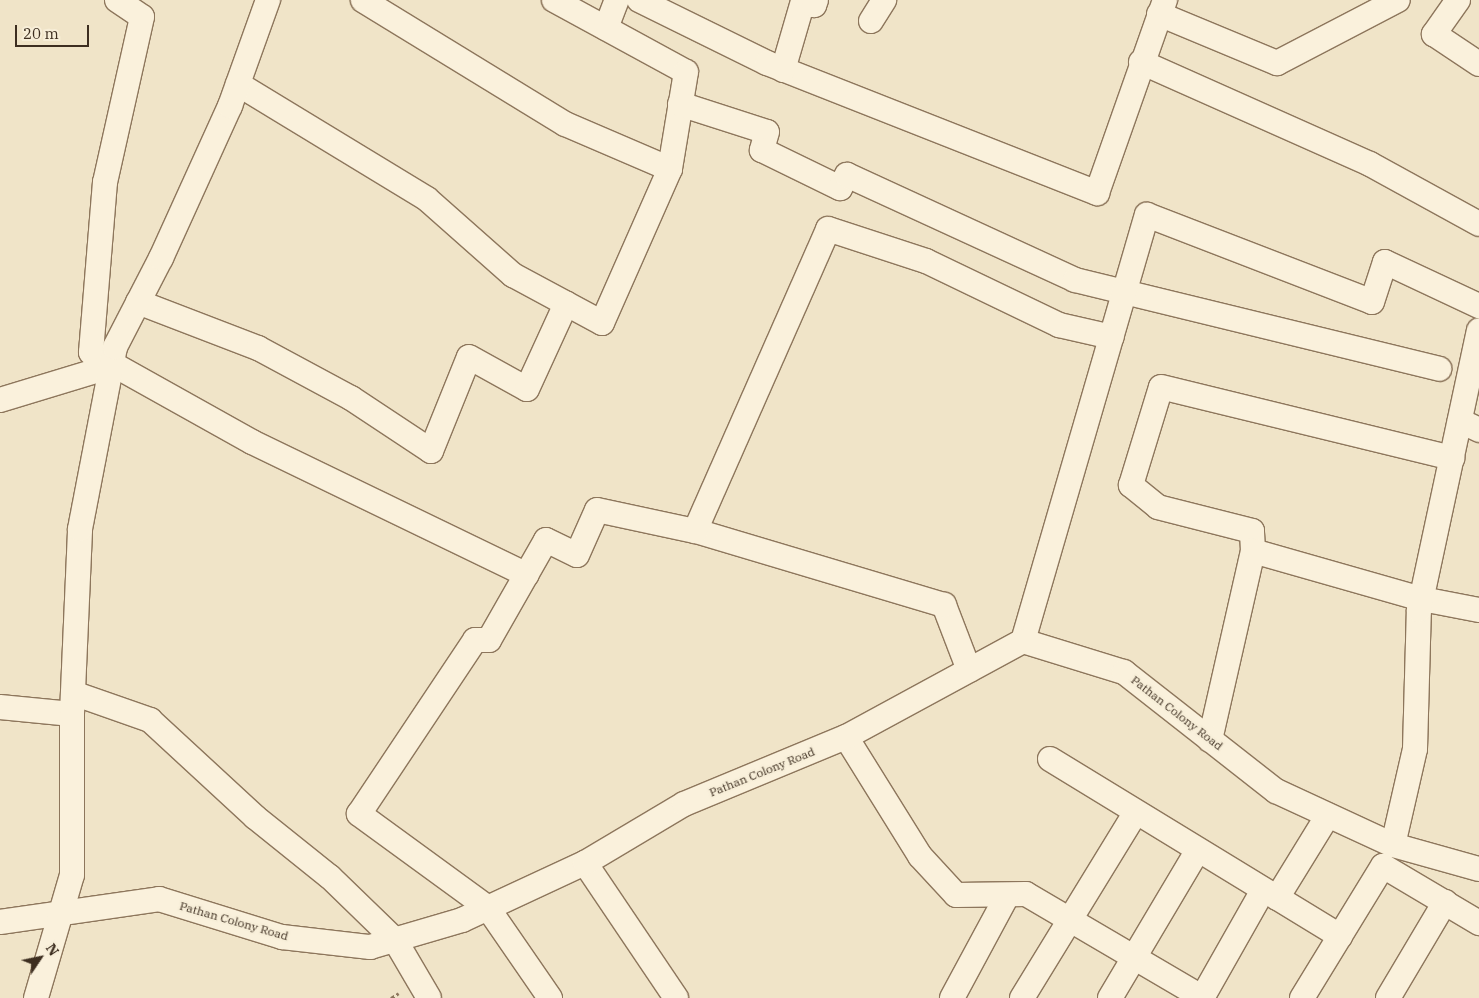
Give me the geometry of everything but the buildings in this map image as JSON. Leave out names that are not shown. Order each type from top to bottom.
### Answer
[{"type":"street","points":[[117,0],[142,17],[105,182],[91,352],[112,366],[252,442],[527,575]]},
{"type":"street","points":[[33,997],[72,875],[72,704],[80,529],[115,346],[165,249],[238,84],[268,0]]},
{"type":"street","points":[[363,0],[565,124],[670,168]]},
{"type":"street","points":[[238,84],[427,199],[513,275],[602,324],[670,168],[686,72],[554,0]]},
{"type":"street","points":[[606,28],[617,0]]},
{"type":"street","points":[[639,0],[783,70],[1097,194],[1141,62],[1162,7],[1276,63],[1398,0]]},
{"type":"street","points":[[783,70],[802,1],[814,5],[816,0]]},
{"type":"street","points":[[871,21],[884,0]]},
{"type":"street","points":[[1458,0],[1434,34],[1479,64]]},
{"type":"street","points":[[1141,62],[1370,164],[1479,224]]},
{"type":"street","points":[[680,104],[767,132],[762,150],[840,188],[847,175],[1075,280],[1126,290],[1439,369]]},
{"type":"street","points":[[1023,641],[1147,215],[1372,302],[1385,262],[1479,306]]},
{"type":"street","points":[[695,531],[828,229],[926,262],[1059,325],[1112,338]]},
{"type":"street","points":[[138,302],[258,348],[351,398],[431,451],[469,357],[527,389],[566,304]]},
{"type":"street","points":[[1393,845],[1415,749],[1422,599],[1452,458],[1469,426],[1479,330]]},
{"type":"street","points":[[0,400],[112,366]]},
{"type":"street","points":[[1210,740],[1253,551],[1252,532],[1158,507],[1131,485],[1161,387],[1452,458]]},
{"type":"street","points":[[550,998],[488,908],[359,814],[475,640],[489,640],[546,540],[577,555],[597,510],[695,531],[944,605],[970,670]]},
{"type":"street","points":[[1253,551],[1422,599],[1479,610]]},
{"type":"street","name":"Pathan Colony Road","points":[[0,922],[159,899],[282,937],[370,947],[462,920],[585,863],[684,804],[846,737],[1023,641],[1124,672],[1276,791],[1393,845],[1479,869]]},
{"type":"street","points":[[0,707],[72,704],[150,720],[255,817],[330,877],[395,940],[429,998]]},
{"type":"street","points":[[846,737],[920,856],[956,895],[1007,896],[1026,894],[1202,998],[1270,894],[1328,815]]},
{"type":"street","points":[[1050,759],[1340,936]]},
{"type":"street","points":[[1022,998],[1071,921],[1136,812]]},
{"type":"street","points":[[1110,998],[1198,850]]},
{"type":"street","points":[[585,863],[676,998]]},
{"type":"street","points":[[1302,998],[1383,866],[1479,923]]},
{"type":"street","points":[[952,998],[1007,896]]},
{"type":"street","points":[[1388,998],[1445,902]]}]
